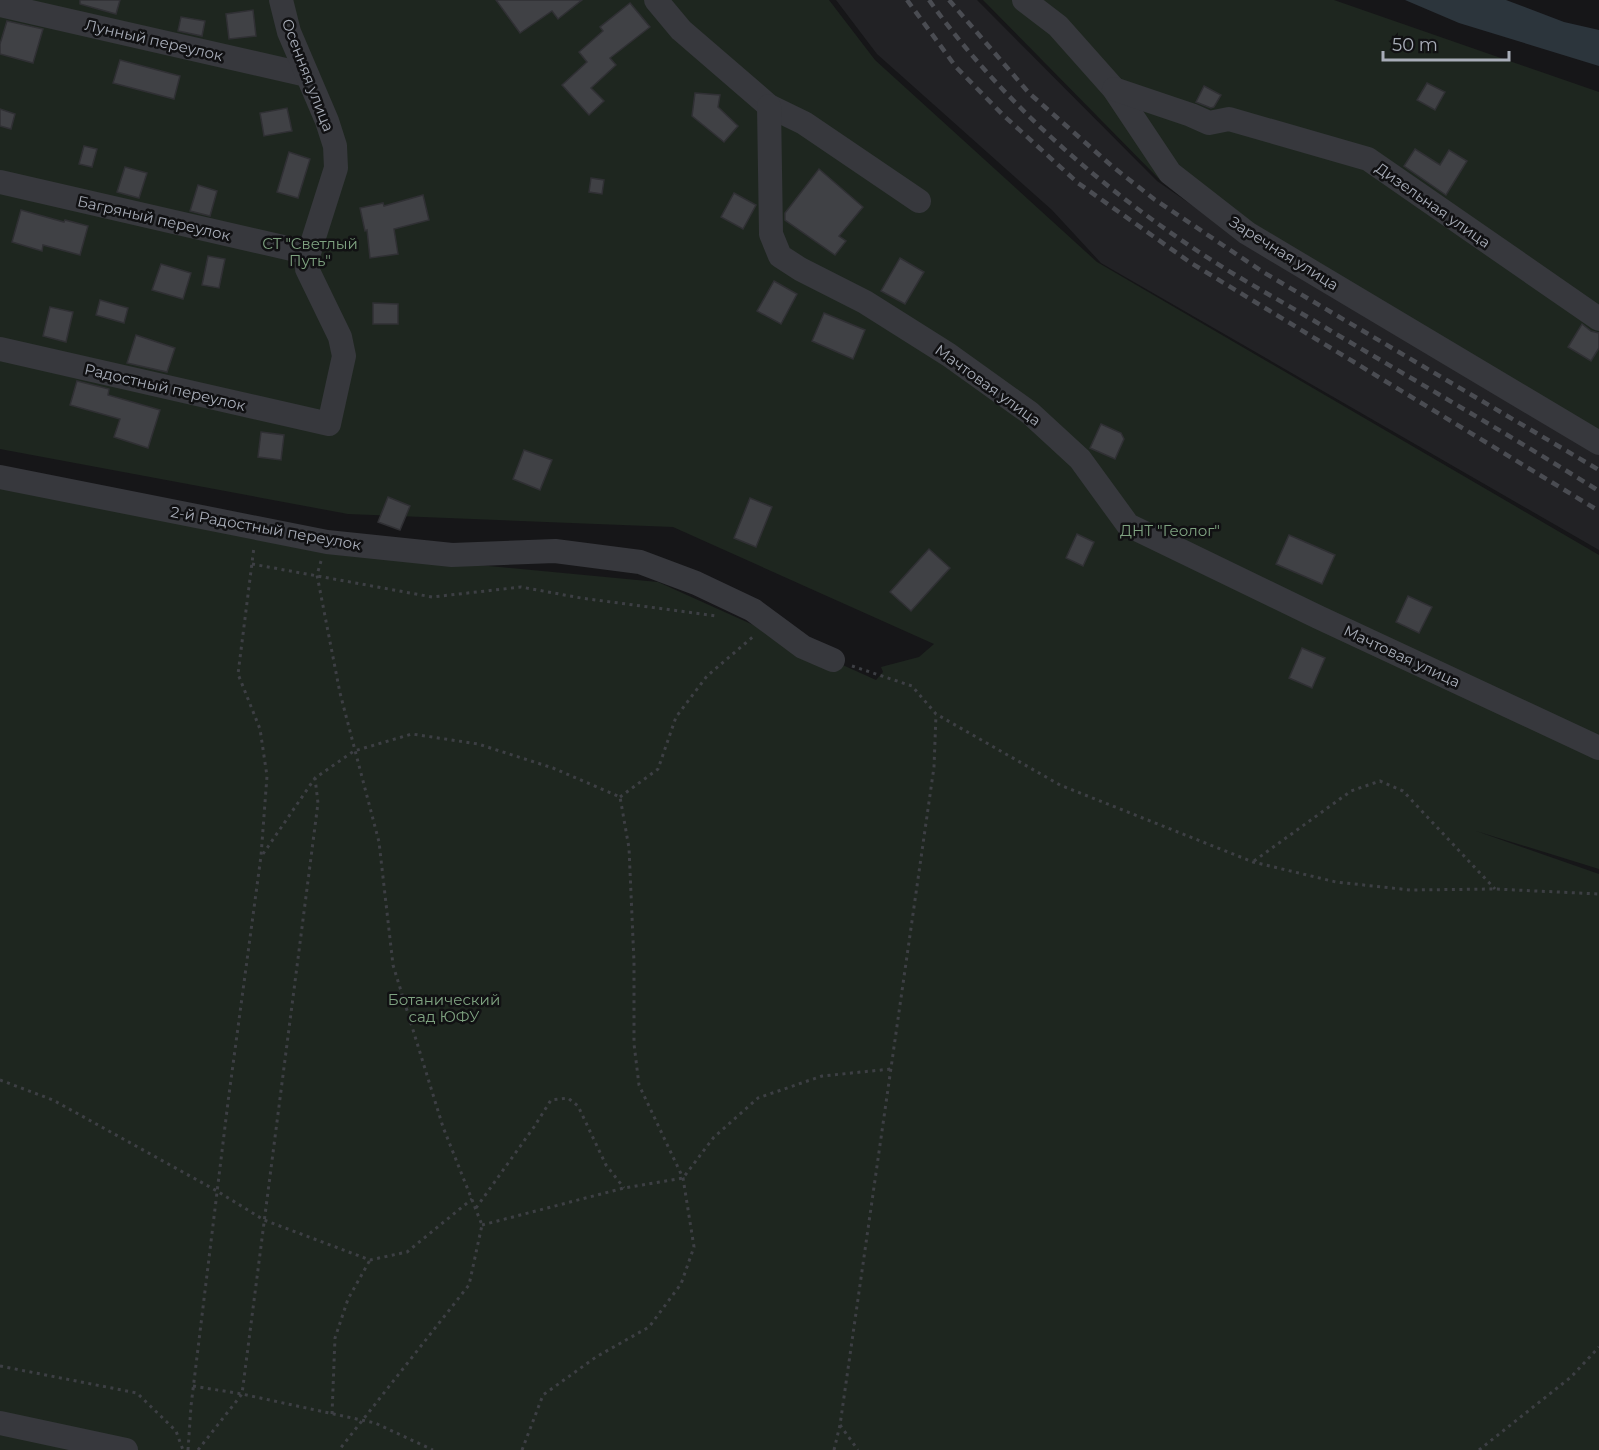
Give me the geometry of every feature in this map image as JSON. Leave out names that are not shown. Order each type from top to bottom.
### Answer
[{"type":"street","name":"Осенняя улица","points":[[281,0],[290,33],[335,146],[336,168],[309,253],[307,269],[340,337],[344,356],[329,424]]},
{"type":"street","points":[[656,0],[681,30],[770,106],[804,123],[919,201]]},
{"type":"street","name":"Заречная улица","points":[[1024,0],[1058,26],[1114,89],[1170,173],[1247,233],[1599,443]]},
{"type":"street","name":"Лунный переулок","points":[[0,5],[307,75]]},
{"type":"street","name":"Дизельная улица","points":[[1114,89],[1209,123],[1229,119],[1368,159],[1599,319]]},
{"type":"street","name":"Мачтовая улица","points":[[770,106],[771,234],[780,256],[874,308],[943,352],[1030,413],[1080,459],[1128,525],[1318,617],[1599,748]]},
{"type":"street","name":"Багряный переулок","points":[[0,182],[309,253]]},
{"type":"street","name":"Радостный переулок","points":[[0,349],[329,424]]},
{"type":"street","name":"2-й Радостный переулок","points":[[0,477],[327,542],[452,555],[555,551],[640,562],[696,583],[753,610],[803,647],[833,660]]},
{"type":"street","points":[[0,1423],[126,1450]]},
{"type":"path","points":[[327,542],[317,575],[340,693],[379,842],[393,965],[443,1127],[482,1225],[469,1285],[339,1450]]},
{"type":"path","points":[[188,1450],[193,1386],[261,856],[267,776],[260,729],[238,674],[252,564],[432,597],[521,587],[581,598],[718,617]]},
{"type":"path","points":[[620,797],[658,769],[676,717],[707,676],[769,622]]},
{"type":"path","points":[[833,660],[912,686],[936,714],[1060,785],[1253,862],[1335,882],[1410,890],[1495,889],[1599,894]]},
{"type":"path","points":[[834,1450],[840,1425],[934,767],[936,714]]},
{"type":"path","points":[[261,856],[315,778],[354,751],[412,734],[478,744],[553,768],[620,797]]},
{"type":"path","points":[[198,1450],[242,1394],[318,803],[315,778]]},
{"type":"path","points":[[1253,862],[1351,791],[1380,781],[1403,791],[1495,889]]},
{"type":"path","points":[[522,1450],[543,1395],[596,1357],[649,1327],[681,1284],[694,1247],[682,1178],[639,1085],[634,1044],[634,962],[629,848],[620,797]]},
{"type":"path","points":[[482,1225],[624,1188],[682,1178],[714,1137],[758,1098],[822,1076],[891,1069]]},
{"type":"path","points":[[0,1080],[53,1100],[217,1191],[264,1220],[370,1260],[407,1252],[472,1199]]},
{"type":"path","points":[[476,1208],[551,1100],[568,1098],[578,1106],[606,1165],[624,1188]]},
{"type":"path","points":[[332,1414],[335,1338],[348,1299],[370,1260]]},
{"type":"path","points":[[1479,1450],[1570,1377],[1599,1347]]},
{"type":"path","points":[[0,1366],[137,1393],[176,1431],[183,1450]]},
{"type":"path","points":[[193,1386],[242,1394],[375,1423],[433,1450]]},
{"type":"path","points":[[840,1425],[858,1450]]},
{"type":"shaded area","points":[[836,0],[977,0],[1157,181],[1270,259],[1599,444],[1599,550],[1101,263],[1052,210],[877,54]]},
{"type":"shaded area","points":[[1405,0],[1506,0],[1564,22],[1599,30],[1599,66],[1459,23]]},
{"type":"green space","name":"Ботанический сад ЮФУ","points":[[0,0],[829,0],[875,60],[1097,262],[1599,555],[1599,869],[1476,831],[1599,874],[1599,1450],[0,1450],[0,485],[341,552],[658,582],[876,680],[883,672],[881,667],[919,657],[934,644],[673,527],[348,514],[0,449]]},
{"type":"green space","points":[[983,0],[1334,0],[1599,92],[1599,436],[1160,180]]},
{"type":"building","points":[[80,0],[120,0],[116,14],[80,4]]},
{"type":"building","points":[[496,0],[582,0],[558,19],[552,11],[520,33]]},
{"type":"building","points":[[630,3],[650,27],[610,58],[616,65],[591,88],[604,101],[589,115],[562,85],[587,62],[579,52],[603,31],[600,27]]},
{"type":"building","points":[[253,10],[256,36],[229,39],[226,14]]},
{"type":"building","points":[[181,17],[205,21],[202,36],[178,31]]},
{"type":"building","points":[[7,21],[43,29],[33,63],[0,54],[0,44]]},
{"type":"building","points":[[120,60],[180,76],[174,99],[113,83]]},
{"type":"building","points":[[1427,83],[1445,92],[1435,110],[1417,100]]},
{"type":"building","points":[[1204,86],[1221,95],[1214,107],[1196,102]]},
{"type":"building","points":[[695,93],[720,95],[718,107],[738,126],[724,142],[692,116]]},
{"type":"building","points":[[287,108],[292,131],[264,136],[260,113]]},
{"type":"building","points":[[0,109],[15,114],[11,129],[0,126]]},
{"type":"building","points":[[84,146],[97,149],[92,167],[79,164]]},
{"type":"building","points":[[1415,149],[1440,165],[1449,150],[1467,161],[1446,195],[1404,166]]},
{"type":"building","points":[[289,152],[310,159],[298,198],[277,192]]},
{"type":"building","points":[[125,167],[147,173],[139,198],[117,192]]},
{"type":"building","points":[[819,169],[863,207],[839,236],[846,241],[835,255],[785,220],[785,213]]},
{"type":"building","points":[[591,178],[604,180],[602,194],[589,192]]},
{"type":"building","points":[[198,185],[217,191],[210,216],[190,211]]},
{"type":"building","points":[[734,193],[756,205],[743,229],[721,217]]},
{"type":"building","points":[[423,195],[429,220],[394,229],[398,254],[370,258],[367,230],[365,231],[360,208],[383,203],[384,206]]},
{"type":"building","points":[[21,210],[88,226],[80,255],[43,245],[42,251],[12,242]]},
{"type":"building","points":[[208,256],[225,259],[219,288],[202,285]]},
{"type":"building","points":[[900,258],[924,272],[905,304],[881,291]]},
{"type":"building","points":[[161,264],[191,273],[183,299],[152,290]]},
{"type":"building","points":[[774,281],[797,294],[781,324],[757,311]]},
{"type":"building","points":[[100,300],[128,308],[124,323],[96,315]]},
{"type":"building","points":[[373,303],[398,304],[398,324],[373,324]]},
{"type":"building","points":[[50,307],[73,312],[66,342],[43,336]]},
{"type":"building","points":[[824,313],[865,330],[853,359],[812,341]]},
{"type":"building","points":[[1582,324],[1591,331],[1599,333],[1599,348],[1591,361],[1568,347]]},
{"type":"building","points":[[136,335],[175,348],[167,372],[127,363]]},
{"type":"building","points":[[77,381],[109,389],[108,395],[160,410],[148,448],[114,437],[120,419],[70,405]]},
{"type":"building","points":[[1101,424],[1121,433],[1124,439],[1115,459],[1090,448]]},
{"type":"building","points":[[261,432],[284,435],[281,460],[258,457]]},
{"type":"building","points":[[524,450],[552,460],[540,490],[513,479]]},
{"type":"building","points":[[388,497],[410,506],[400,530],[378,522]]},
{"type":"building","points":[[750,498],[772,507],[756,547],[734,538]]},
{"type":"building","points":[[1077,534],[1094,542],[1083,566],[1066,558]]},
{"type":"building","points":[[1289,535],[1335,555],[1322,584],[1276,564]]},
{"type":"building","points":[[929,549],[950,568],[911,611],[890,592]]},
{"type":"building","points":[[1408,596],[1432,607],[1419,633],[1396,622]]},
{"type":"building","points":[[1302,648],[1325,658],[1312,688],[1289,678]]},
{"type":"railway","points":[[907,0],[956,67],[1003,115],[1078,183],[1191,263],[1599,511]]},
{"type":"railway","points":[[929,0],[957,37],[1018,106],[1087,169],[1161,226],[1231,272],[1599,491]]},
{"type":"railway","points":[[949,0],[1029,93],[1113,167],[1154,199],[1263,272],[1599,470]]},
{"type":"park label","name":"СТ \"Светлый Путь\"","points":[[310,252]]},
{"type":"park label","name":"ДНТ \"Геолог\"","points":[[1170,530]]}]
